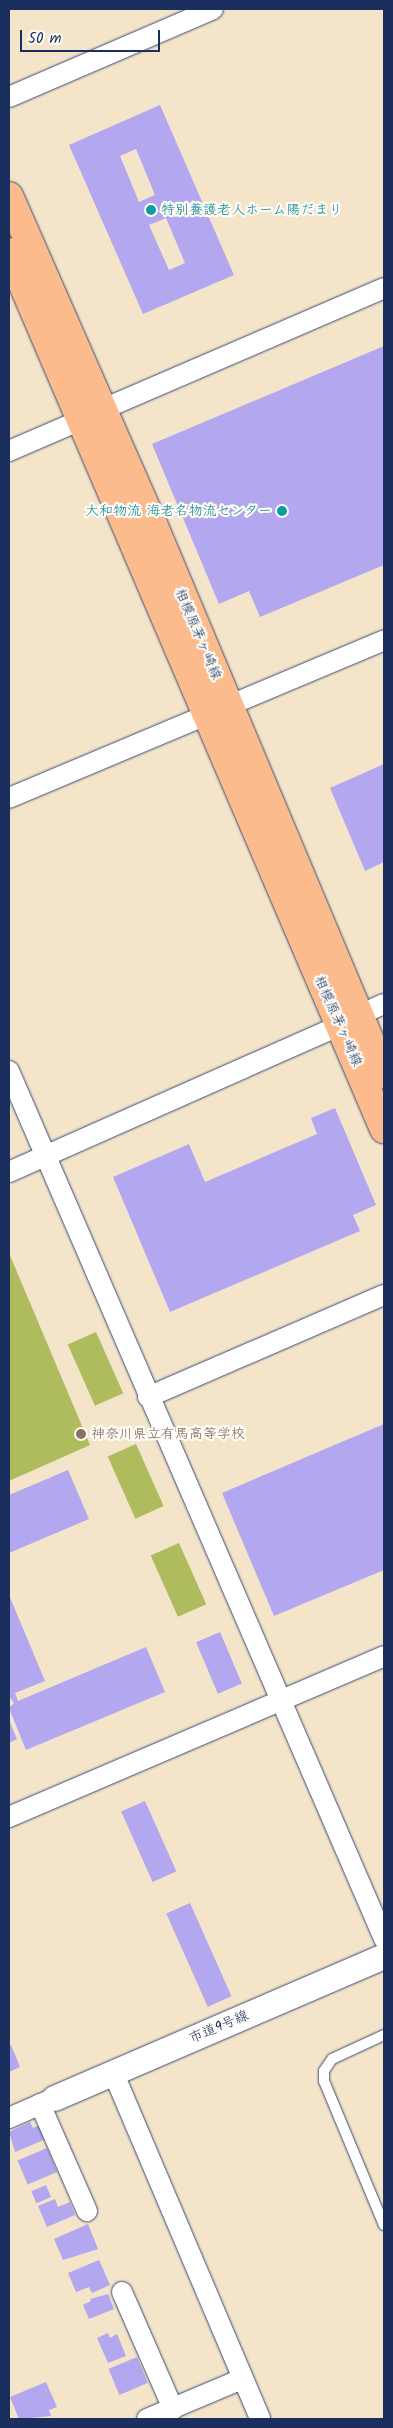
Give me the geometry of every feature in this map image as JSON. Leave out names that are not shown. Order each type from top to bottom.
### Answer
[{"type":"main road","name":"相模原茅ヶ崎線","points":[[9,196],[91,415]]},
{"type":"main road","name":"相模原茅ヶ崎線","points":[[9,252],[91,415],[148,512],[219,711],[303,875],[384,1129]]},
{"type":"main road","name":"相模原茅ヶ崎線","points":[[350,1020],[384,1074]]},
{"type":"street","points":[[9,97],[213,9]]},
{"type":"street","points":[[9,451],[384,288]]},
{"type":"street","points":[[9,798],[384,640]]},
{"type":"street","points":[[9,1172],[384,1004]]},
{"type":"street","points":[[9,1071],[148,1397],[283,1701],[384,1939]]},
{"type":"street","points":[[148,1397],[384,1295]]},
{"type":"street","points":[[9,1817],[283,1701],[384,1656]]},
{"type":"street","name":"市道9号線","points":[[47,2101],[384,1956]]},
{"type":"street","points":[[112,2072],[260,2419]]},
{"type":"street","points":[[9,2118],[47,2101],[88,2211]]},
{"type":"street","points":[[122,2292],[173,2409]]},
{"type":"street","points":[[148,2419],[242,2379]]},
{"type":"lane","points":[[384,2035],[332,2059],[324,2071],[324,2081],[384,2225]]},
{"type":"green space","points":[[9,1253],[90,1445],[9,1481]]},
{"type":"green space","points":[[96,1332],[123,1393],[95,1406],[68,1345]]},
{"type":"green space","points":[[136,1444],[164,1506],[135,1519],[108,1457]]},
{"type":"green space","points":[[179,1543],[206,1604],[178,1617],[151,1556]]},
{"type":"building","name":"特別養護老人ホーム陽だまり","points":[[160,105],[234,275],[143,314],[69,145]],"holes":[[[136,149],[155,195],[139,202],[120,156]],[[166,218],[185,263],[169,270],[149,225]]]},
{"type":"building","name":"大和物流 海老名物流センター","points":[[384,346],[384,565],[260,617],[249,591],[219,604],[152,444]]},
{"type":"building","points":[[384,764],[384,862],[365,871],[330,788]]},
{"type":"building","points":[[335,1108],[376,1205],[353,1215],[360,1231],[170,1312],[113,1177],[189,1144],[205,1182],[317,1134],[311,1118]]},
{"type":"building","points":[[384,1424],[384,1570],[274,1616],[222,1493]]},
{"type":"building","points":[[68,1470],[89,1519],[9,1553],[9,1495]]},
{"type":"building","points":[[9,1595],[45,1681],[15,1693],[18,1701],[146,1647],[165,1692],[26,1750],[9,1708],[14,1703],[9,1696]]},
{"type":"building","points":[[220,1632],[242,1684],[218,1694],[196,1642]]},
{"type":"building","points":[[9,1720],[17,1739],[9,1743]]},
{"type":"building","points":[[145,1801],[176,1871],[153,1882],[121,1812]]},
{"type":"building","points":[[190,1903],[231,1996],[208,2007],[166,1914]]},
{"type":"building","points":[[11,2045],[20,2067],[9,2072],[9,2046]]},
{"type":"building","points":[[30,2122],[33,2128],[40,2125],[46,2139],[15,2152],[9,2132]]},
{"type":"building","points":[[47,2148],[57,2172],[28,2184],[18,2161]]},
{"type":"building","points":[[46,2185],[51,2197],[36,2203],[31,2191]]},
{"type":"building","points":[[55,2199],[58,2207],[70,2202],[75,2215],[47,2227],[38,2206]]},
{"type":"building","points":[[88,2224],[98,2249],[63,2260],[54,2239]]},
{"type":"building","points":[[99,2260],[110,2285],[92,2293],[89,2287],[76,2292],[68,2273]]},
{"type":"building","points":[[108,2294],[114,2309],[89,2319],[83,2305],[91,2301],[90,2299]]},
{"type":"building","points":[[108,2333],[110,2338],[117,2334],[126,2356],[108,2363],[97,2338]]},
{"type":"building","points":[[137,2357],[148,2383],[119,2395],[108,2369]]},
{"type":"building","points":[[46,2382],[57,2407],[49,2410],[51,2416],[19,2419],[10,2397]]},
{"type":"place","name":"特別養護老人ホーム陽だまり","points":[[151,210]]},
{"type":"place","name":"大和物流 海老名物流センター","points":[[282,511]]},
{"type":"place","name":"神奈川県立有馬高等学校","points":[[81,1434]]}]
